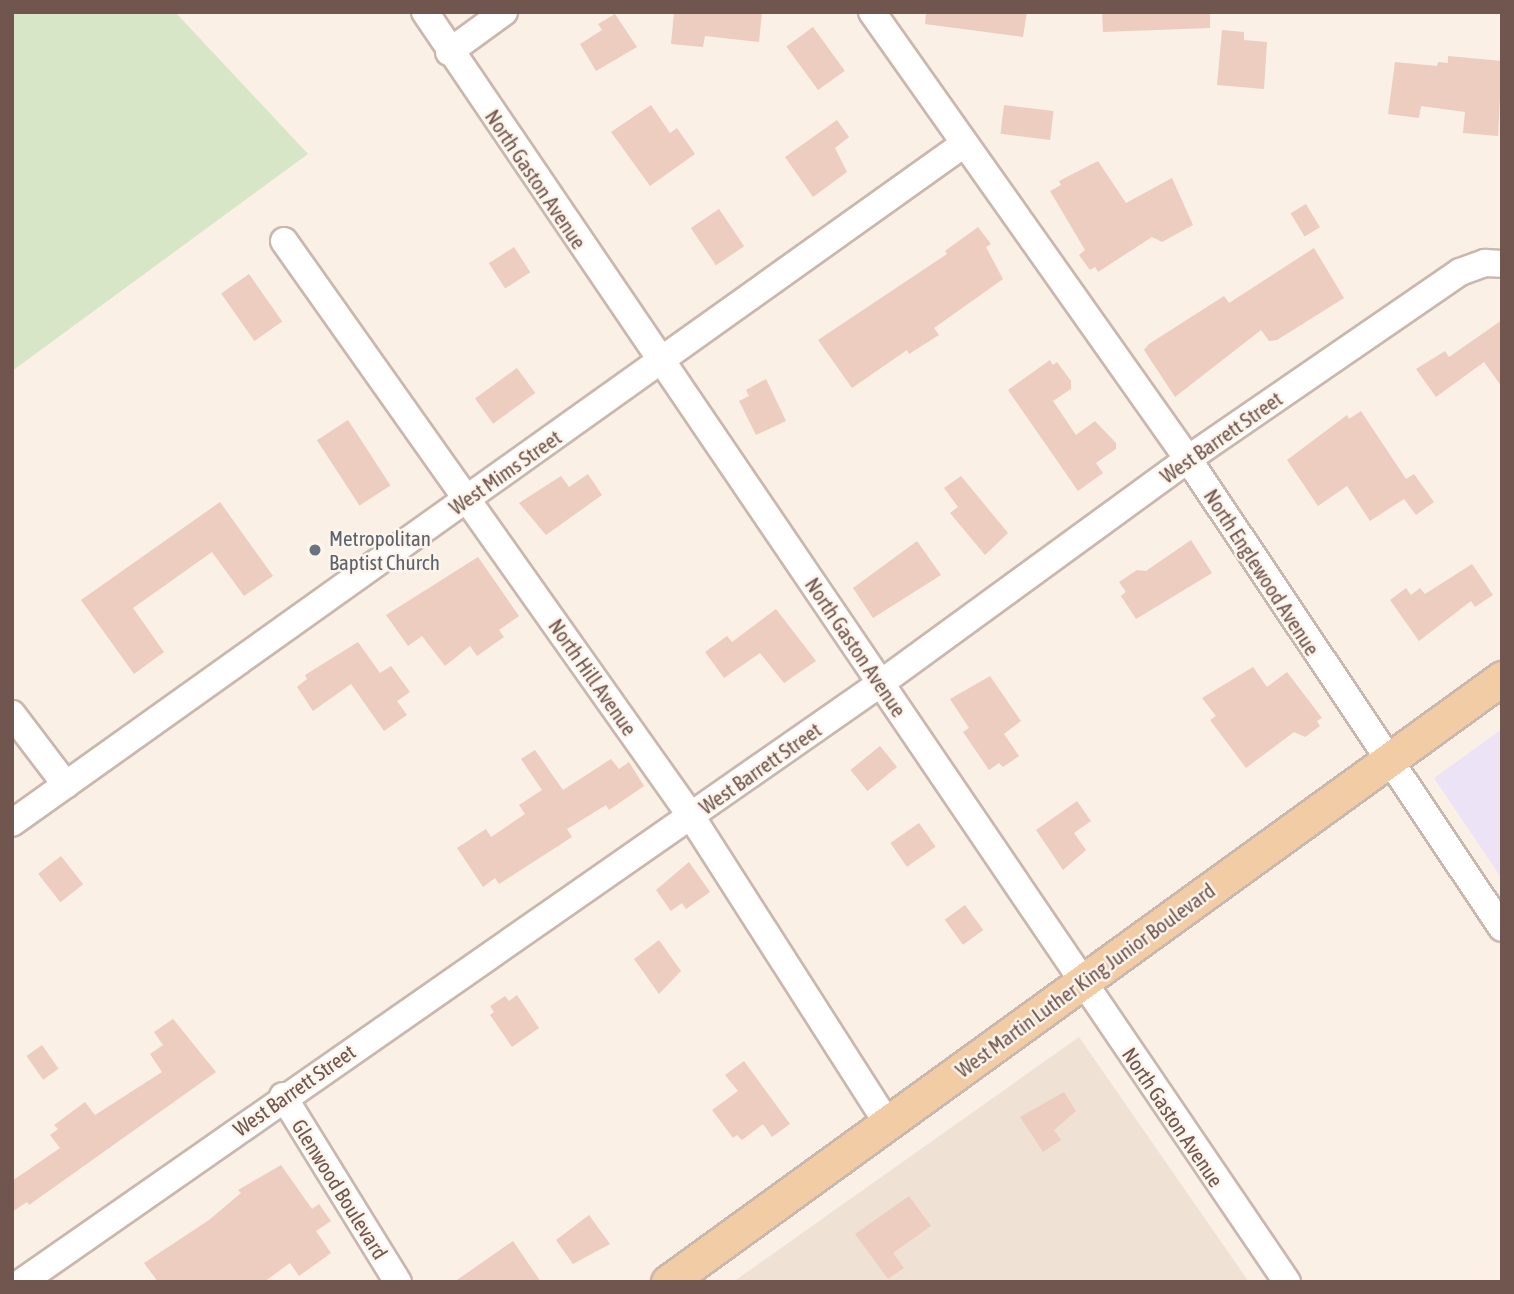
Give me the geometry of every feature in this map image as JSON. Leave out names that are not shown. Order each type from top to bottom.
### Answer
[{"type":"main road","name":"West Martin Luther King Junior Boulevard","points":[[668,1282],[1502,678]]},
{"type":"street","name":"North Gaston Avenue","points":[[425,12],[1287,1282]]},
{"type":"street","points":[[449,51],[504,12]]},
{"type":"street","name":"North Englewood Avenue","points":[[872,12],[1188,459],[1387,761],[1502,928]]},
{"type":"street","name":"West Mims Street","points":[[12,823],[661,363],[964,144]]},
{"type":"street","name":"North Hill Avenue","points":[[284,240],[691,816],[887,1124]]},
{"type":"street","name":"West Barrett Street","points":[[22,1282],[283,1096],[881,683],[1188,459],[1460,272],[1501,263]]},
{"type":"street","points":[[12,714],[66,785]]},
{"type":"street","name":"Glenwood Boulevard","points":[[283,1096],[398,1282]]},
{"type":"shaded area","points":[[1502,729],[1502,879],[1434,778]]},
{"type":"shaded area","points":[[1079,1037],[1249,1282],[733,1282]]},
{"type":"green space","points":[[12,12],[175,12],[308,154],[12,371]]},
{"type":"building","points":[[674,12],[762,12],[759,42],[705,36],[703,47],[671,44]]},
{"type":"building","points":[[926,12],[1027,12],[1023,37],[925,24]]},
{"type":"building","points":[[1102,12],[1210,12],[1210,28],[1103,32]]},
{"type":"building","points":[[615,14],[637,47],[596,71],[580,44],[602,30],[598,24]]},
{"type":"building","points":[[813,27],[845,71],[818,90],[786,46]]},
{"type":"building","points":[[1222,30],[1244,32],[1244,40],[1267,42],[1264,89],[1217,85]]},
{"type":"building","points":[[1448,56],[1502,61],[1498,136],[1463,133],[1465,112],[1421,106],[1419,118],[1388,114],[1395,62],[1437,66],[1438,62],[1448,63]]},
{"type":"building","points":[[651,105],[670,133],[677,128],[695,154],[650,186],[611,132]]},
{"type":"building","points":[[1004,105],[1054,111],[1050,140],[1000,134]]},
{"type":"building","points":[[837,120],[849,137],[835,148],[847,172],[813,197],[785,157]]},
{"type":"building","points":[[1098,161],[1126,203],[1172,178],[1193,225],[1162,242],[1152,237],[1098,272],[1095,267],[1090,270],[1079,255],[1085,250],[1050,191],[1061,185],[1059,181]]},
{"type":"building","points":[[1306,204],[1320,227],[1304,236],[1291,213]]},
{"type":"building","points":[[719,209],[744,246],[716,265],[691,228]]},
{"type":"building","points":[[978,227],[991,244],[986,247],[1003,279],[934,328],[939,335],[909,354],[907,350],[852,388],[818,340],[947,254],[945,251]]},
{"type":"building","points":[[514,247],[530,272],[505,288],[489,263]]},
{"type":"building","points":[[1314,248],[1344,298],[1277,340],[1269,341],[1261,330],[1175,397],[1144,350],[1149,344],[1224,296],[1229,303]]},
{"type":"building","points":[[249,274],[282,322],[254,341],[221,294]]},
{"type":"building","points":[[1502,320],[1502,387],[1484,362],[1436,397],[1416,369],[1445,351],[1449,357]]},
{"type":"building","points":[[1050,360],[1053,365],[1057,362],[1071,381],[1071,389],[1053,401],[1076,435],[1095,421],[1116,443],[1116,449],[1096,463],[1103,473],[1078,491],[1008,390]]},
{"type":"building","points":[[517,368],[535,393],[493,424],[475,399]]},
{"type":"building","points":[[766,379],[786,421],[756,435],[739,401],[749,396],[746,390]]},
{"type":"building","points":[[1361,411],[1406,479],[1414,474],[1434,502],[1416,515],[1404,499],[1370,521],[1347,486],[1318,506],[1287,460],[1347,415],[1349,419]]},
{"type":"building","points":[[348,420],[390,485],[359,506],[317,440]]},
{"type":"building","points":[[588,474],[602,495],[546,535],[519,503],[561,476],[569,487]]},
{"type":"building","points":[[961,476],[1008,533],[985,555],[950,513],[958,507],[944,488]]},
{"type":"building","points":[[220,502],[273,576],[244,596],[212,552],[133,608],[164,652],[134,674],[81,600]]},
{"type":"building","points":[[1191,540],[1212,573],[1136,619],[1121,596],[1126,592],[1119,582],[1137,570],[1146,571]]},
{"type":"building","points":[[917,541],[941,575],[873,618],[853,588]]},
{"type":"building","points":[[478,557],[519,616],[499,630],[504,637],[477,656],[470,646],[445,666],[422,636],[408,646],[386,615]]},
{"type":"building","points":[[1472,564],[1493,595],[1475,607],[1471,601],[1419,641],[1390,600],[1406,588],[1411,595],[1420,588],[1425,594]]},
{"type":"building","points":[[776,609],[816,661],[784,683],[760,653],[724,678],[705,652],[727,636],[732,642]]},
{"type":"building","points":[[358,642],[380,673],[391,666],[410,692],[397,701],[407,715],[384,731],[351,684],[313,711],[297,687],[307,679],[305,675]]},
{"type":"building","points":[[1253,667],[1267,687],[1287,672],[1322,718],[1317,721],[1320,726],[1305,737],[1294,732],[1246,768],[1210,720],[1216,716],[1202,698]]},
{"type":"building","points":[[990,676],[1021,721],[1004,734],[1019,756],[1003,767],[999,763],[989,770],[963,732],[969,728],[950,699]]},
{"type":"building","points":[[880,746],[897,767],[867,791],[850,770]]},
{"type":"building","points":[[535,750],[563,790],[611,759],[619,769],[629,762],[644,786],[609,810],[606,805],[567,829],[572,837],[499,884],[495,878],[483,887],[457,848],[486,829],[491,837],[525,814],[519,805],[542,790],[521,759]]},
{"type":"building","points":[[1077,801],[1091,821],[1074,833],[1086,850],[1063,870],[1036,830]]},
{"type":"building","points":[[919,823],[936,847],[907,867],[890,843]]},
{"type":"building","points":[[61,856],[83,884],[60,902],[38,874]]},
{"type":"building","points":[[689,862],[710,892],[686,909],[682,903],[671,911],[656,890]]},
{"type":"building","points":[[965,905],[983,930],[963,945],[945,920]]},
{"type":"building","points":[[659,940],[681,971],[659,994],[634,959]]},
{"type":"building","points":[[517,995],[539,1028],[512,1047],[490,1015],[494,1012],[490,1006],[505,996],[509,1001]]},
{"type":"building","points":[[173,1019],[216,1072],[29,1205],[27,1202],[12,1212],[12,1181],[60,1148],[50,1135],[58,1129],[54,1125],[85,1102],[95,1115],[162,1072],[150,1054],[163,1045],[154,1032]]},
{"type":"building","points":[[42,1045],[59,1069],[43,1080],[26,1056]]},
{"type":"building","points":[[744,1061],[790,1124],[772,1137],[763,1124],[742,1140],[737,1135],[733,1138],[712,1110],[738,1091],[725,1075]]},
{"type":"building","points":[[1064,1092],[1076,1111],[1054,1130],[1061,1140],[1043,1152],[1020,1117]]},
{"type":"building","points":[[281,1165],[312,1209],[319,1204],[331,1221],[316,1231],[331,1253],[299,1276],[290,1263],[264,1282],[158,1282],[144,1263],[209,1220],[241,1193],[238,1190]]},
{"type":"building","points":[[909,1196],[931,1226],[893,1253],[904,1268],[888,1279],[855,1234]]},
{"type":"building","points":[[589,1215],[610,1244],[573,1264],[556,1240]]},
{"type":"building","points":[[513,1241],[541,1282],[454,1282]]},
{"type":"place","name":"Metropolitan Baptist Church","points":[[315,550]]}]
